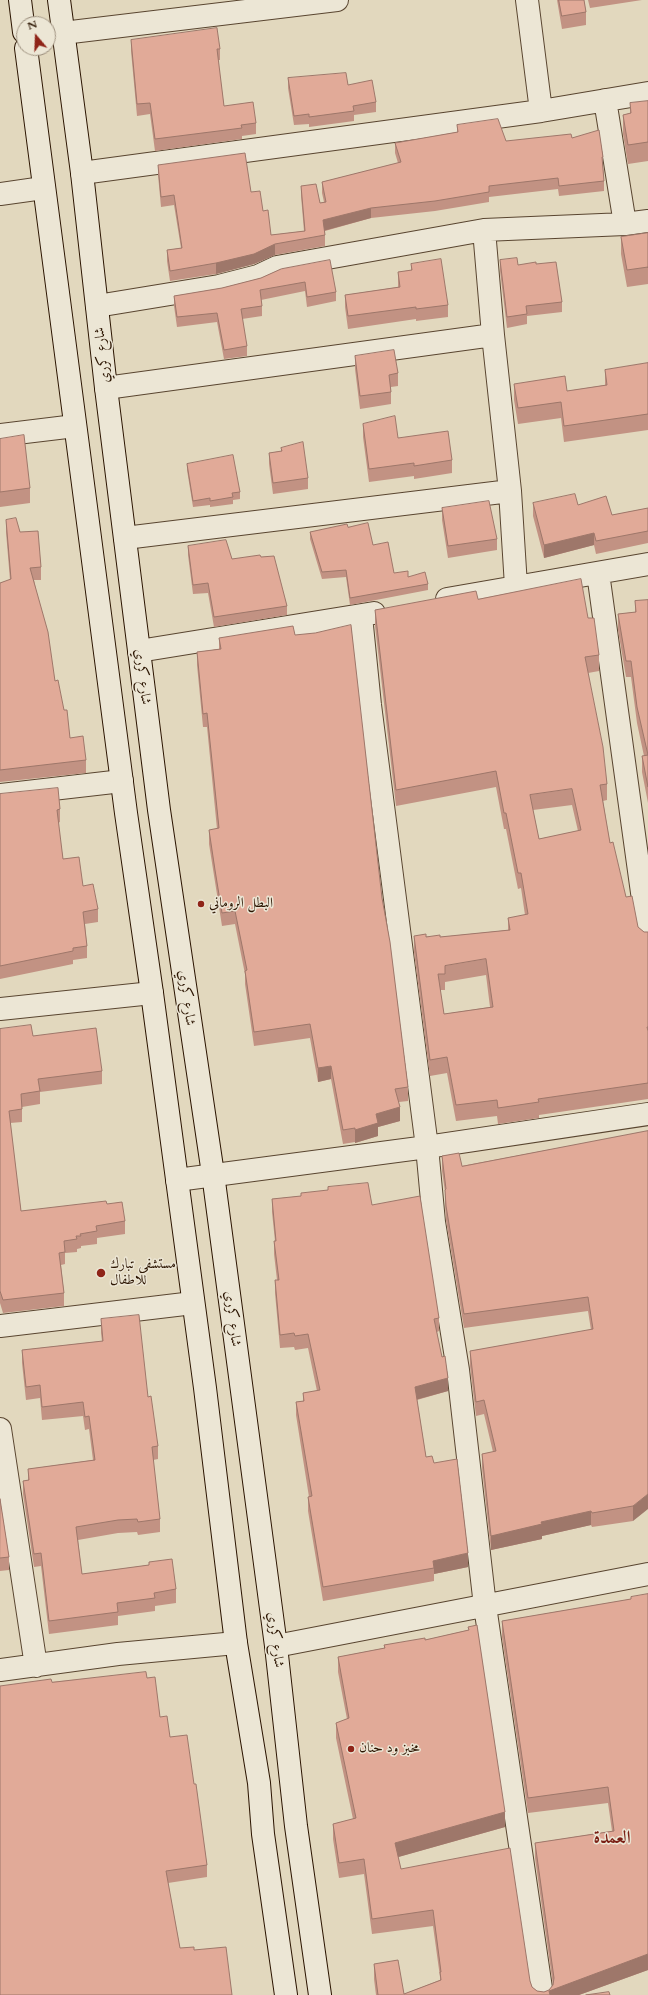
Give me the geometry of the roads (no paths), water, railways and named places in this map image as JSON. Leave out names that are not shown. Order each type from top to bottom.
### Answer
[{"type":"street","points":[[20,0],[22,16]]},
{"type":"street","name":"شارع كرري","points":[[59,0],[82,173],[106,388],[159,810],[213,1174],[276,1646],[296,1826],[320,1995]]},
{"type":"street","points":[[63,33],[337,0]]},
{"type":"street","points":[[527,0],[541,110]]},
{"type":"street","points":[[27,56],[43,188],[122,781],[177,1180],[236,1643],[258,1783],[286,1995]]},
{"type":"street","points":[[82,173],[541,110],[648,93]]},
{"type":"street","points":[[605,100],[625,224]]},
{"type":"street","points":[[0,194],[43,188]]},
{"type":"street","points":[[97,306],[219,286],[258,276],[278,267],[484,230],[625,224],[648,220]]},
{"type":"street","points":[[484,230],[492,335],[510,491],[516,586]]},
{"type":"street","points":[[106,388],[492,335]]},
{"type":"street","points":[[0,435],[75,426]]},
{"type":"street","points":[[125,538],[510,491]]},
{"type":"street","points":[[430,602],[648,564]]},
{"type":"street","points":[[598,573],[648,936]]},
{"type":"street","points":[[139,651],[392,610]]},
{"type":"street","points":[[361,616],[370,705],[427,1147],[434,1222],[458,1370],[485,1606],[542,1995]]},
{"type":"street","points":[[0,795],[122,781]]},
{"type":"street","points":[[0,1009],[152,993]]},
{"type":"street","points":[[177,1180],[213,1174],[427,1147],[648,1114]]},
{"type":"street","points":[[0,1326],[193,1303]]},
{"type":"street","points":[[0,1429],[36,1666]]},
{"type":"street","points":[[276,1646],[648,1574]]},
{"type":"street","points":[[0,1670],[118,1654],[236,1643]]},
{"type":"street","points":[[271,1890],[305,1885]]},
{"type":"place","name":"البطل الروماني","points":[[201,904]]},
{"type":"place","name":"مستشفى تبارك للاطفال","points":[[101,1273]]},
{"type":"place","name":"مخبز ود حنان","points":[[351,1749]]},
{"type":"district","name":"العمدة","points":[[612,1839]]}]
